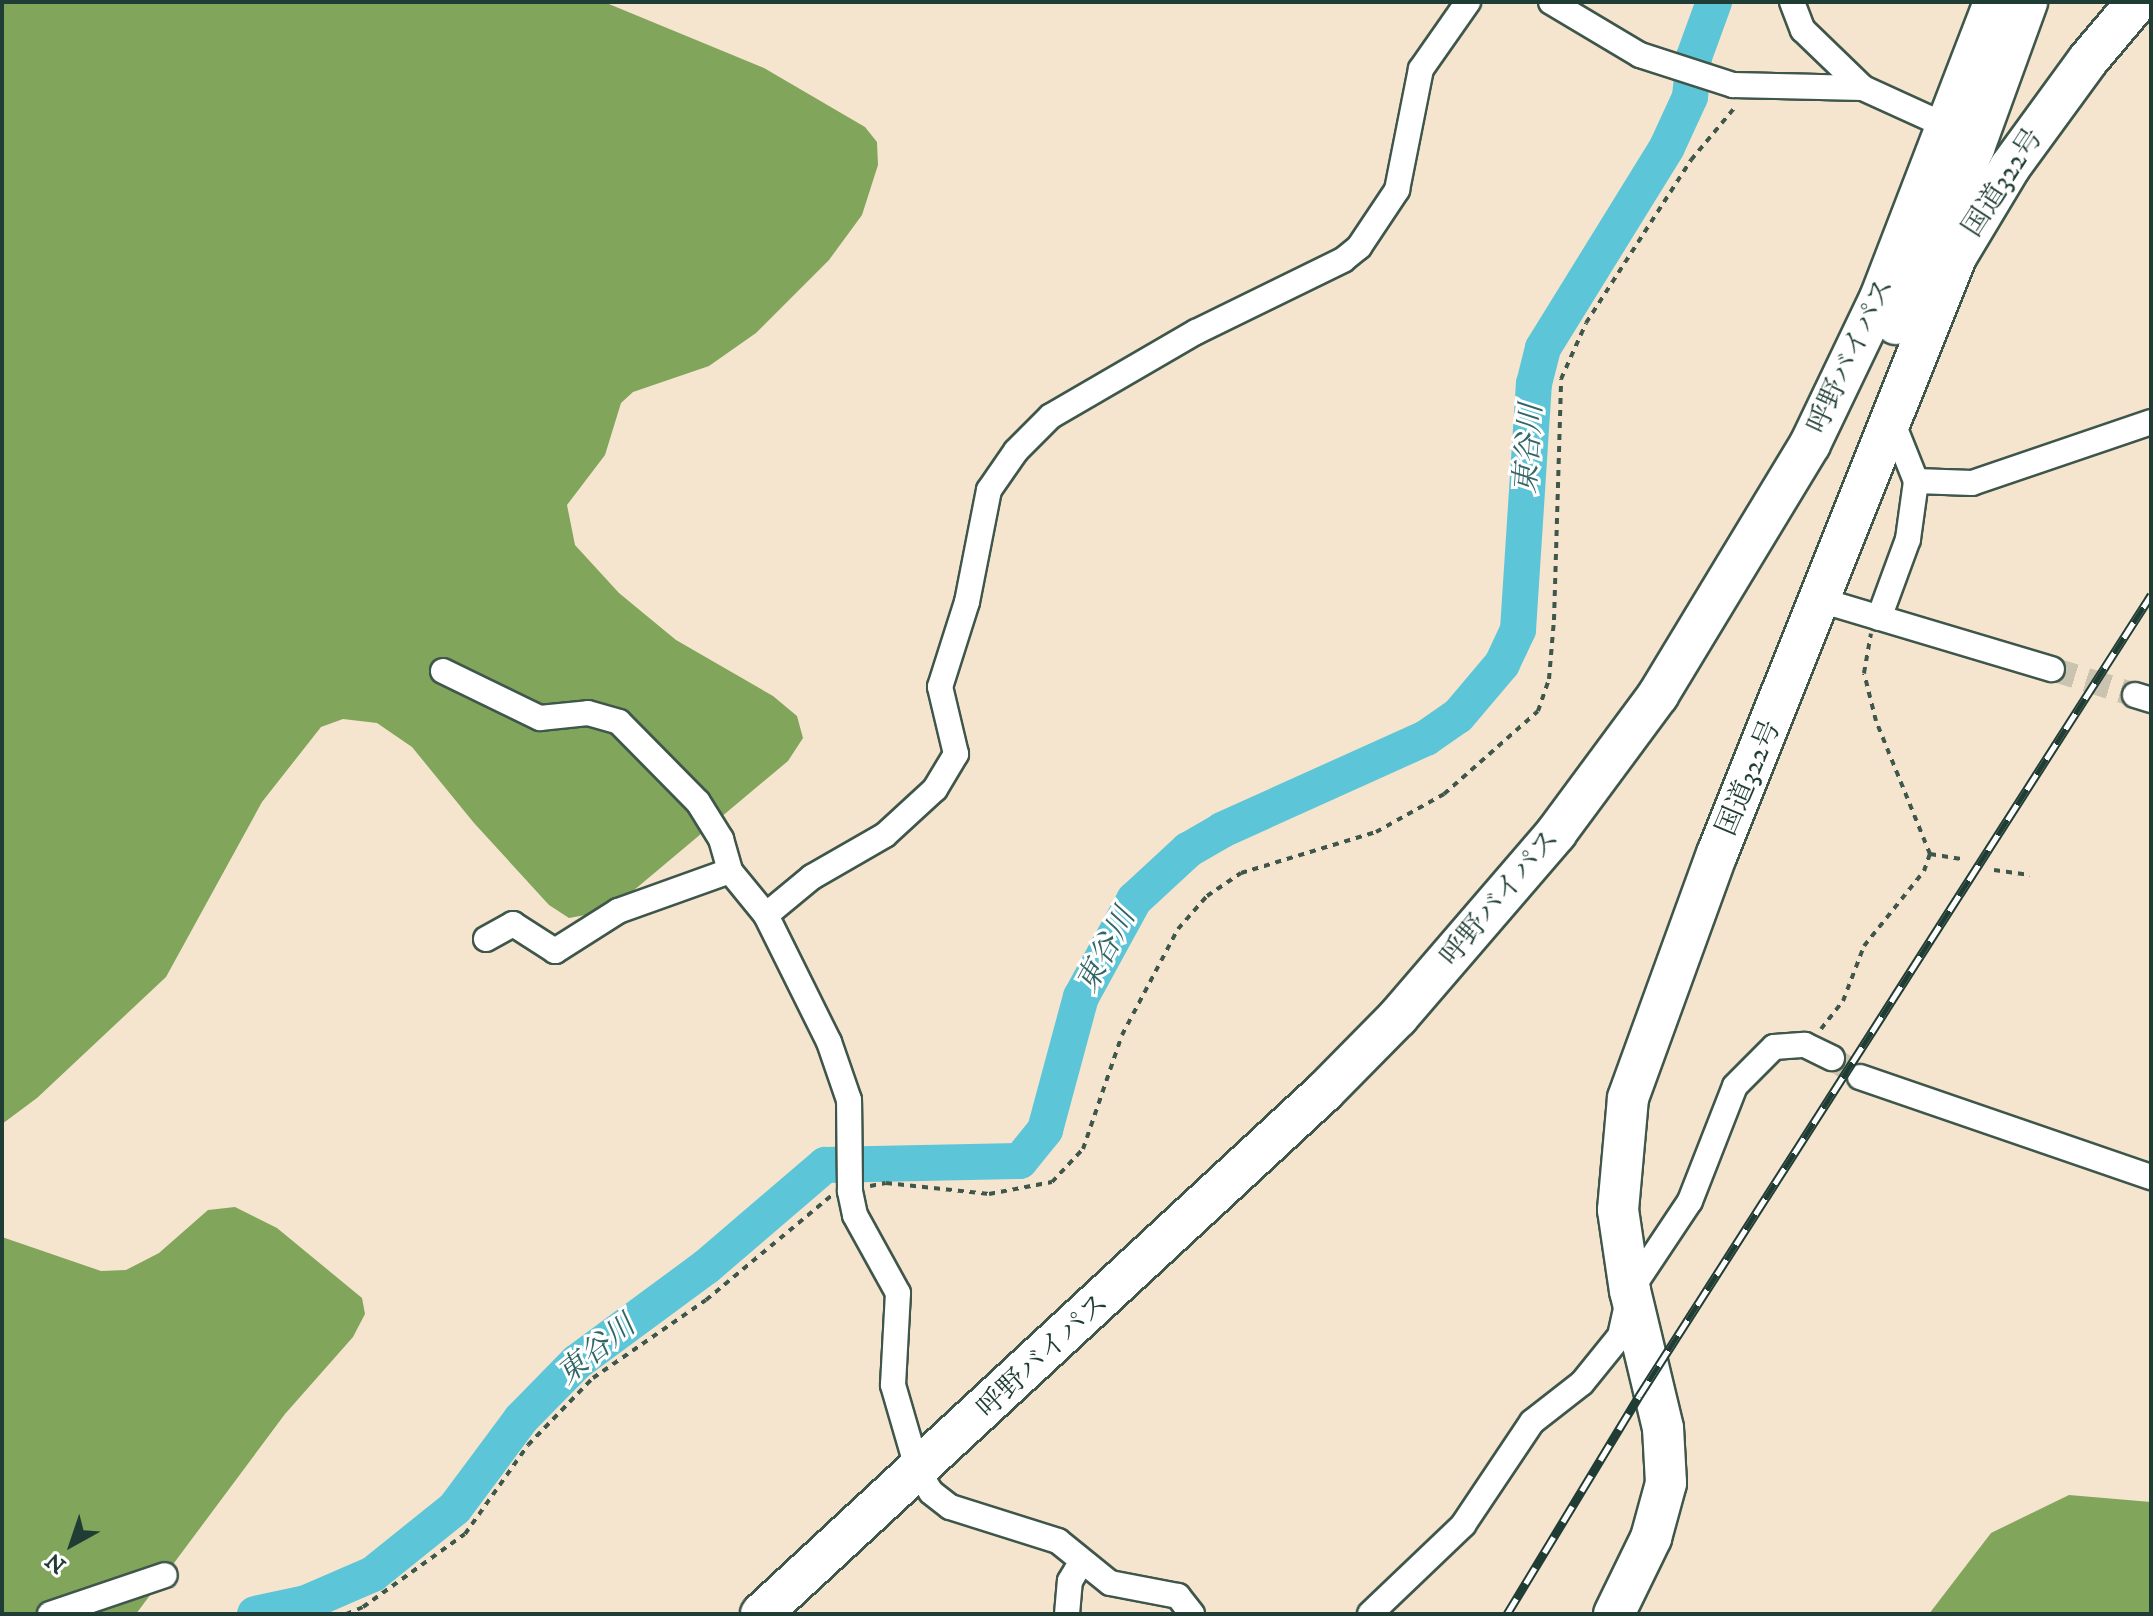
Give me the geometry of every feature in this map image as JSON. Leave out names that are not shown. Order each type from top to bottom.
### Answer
[{"type":"highway","name":"呼野バイパス","points":[[1962,136],[1994,2]]},
{"type":"highway","name":"呼野バイパス","points":[[761,1614],[1147,1298],[1367,1086],[1584,840],[1704,668],[1782,540],[1890,336],[1962,136],[2027,2]]},
{"type":"highway","name":"国道322号","points":[[1614,1614],[1651,1538],[1666,1483],[1663,1428],[1630,1291],[1618,1210],[1628,1098],[1717,854],[1820,600],[1889,414],[1963,244],[2036,131],[2137,2]]},
{"type":"highway","name":"呼野バイパス","points":[[800,1614],[924,1482]]},
{"type":"street","points":[[766,915],[812,877],[885,835],[935,789],[956,754],[940,687],[967,602],[989,490],[1016,451],[1051,416],[1196,332],[1343,260],[1359,247],[1397,190],[1421,69],[1468,2]]},
{"type":"street","points":[[1551,2],[1559,12],[1640,55],[1743,85],[1863,88]]},
{"type":"street","points":[[1792,2],[1813,42],[1863,88],[1962,136]]},
{"type":"street","points":[[1879,618],[1908,539],[1916,481],[1889,414]]},
{"type":"street","points":[[1916,481],[1972,483],[2151,422]]},
{"type":"street","points":[[1820,600],[2052,669]]},
{"type":"street","points":[[443,671],[540,718],[588,713],[619,722],[698,802],[721,839],[730,871],[766,915],[829,1042],[849,1100],[850,1191],[855,1215],[898,1293],[893,1385],[924,1482],[950,1507],[1058,1541],[1110,1583],[1178,1596],[1192,1614]]},
{"type":"street","points":[[486,939],[513,924],[555,951],[618,911],[730,871]]},
{"type":"street","points":[[1370,1614],[1463,1525],[1532,1422],[1582,1383],[1620,1336],[1630,1291],[1690,1201],[1735,1086],[1774,1047],[1805,1045],[1832,1058]]},
{"type":"street","points":[[1860,1077],[2151,1177]]},
{"type":"street","points":[[1067,1614],[1070,1581],[1082,1561]]},
{"type":"street","points":[[50,1614],[165,1575]]},
{"type":"path","points":[[346,1614],[465,1534],[528,1445],[593,1378],[706,1300],[828,1197],[886,1183],[989,1194],[1052,1182],[1083,1149],[1122,1035],[1178,929],[1207,896],[1241,873],[1376,832],[1444,794],[1538,711],[1549,679],[1554,620],[1556,430],[1561,379],[1586,323],[1743,85]]},
{"type":"path","points":[[1805,1045],[1834,1017],[1864,946],[1924,871],[1930,854],[1922,825],[1886,755],[1864,673],[1866,644],[1879,618]]},
{"type":"path","points":[[1930,854],[1963,859]]},
{"type":"path","points":[[1994,870],[2030,875]]},
{"type":"green space","points":[[2,2],[604,2],[764,68],[865,127],[877,142],[878,165],[862,215],[829,260],[756,333],[709,366],[633,392],[621,403],[605,455],[567,505],[575,545],[619,593],[676,640],[773,696],[797,716],[803,738],[788,761],[627,896],[591,914],[569,918],[549,905],[474,823],[412,747],[377,723],[343,719],[321,727],[262,802],[166,977],[37,1098],[2,1124]]},
{"type":"green space","points":[[235,1207],[277,1228],[362,1298],[365,1314],[353,1337],[285,1414],[136,1614],[2,1614],[2,1237],[101,1271],[126,1270],[159,1253],[208,1210]]},
{"type":"green space","points":[[2069,1495],[2151,1502],[2151,1614],[1929,1614],[1991,1533]]},
{"type":"waterway","name":"東谷川","points":[[255,1614],[306,1603],[373,1574],[455,1508],[521,1419],[577,1362],[706,1267],[825,1165],[1020,1161],[1045,1130],[1081,997],[1134,900],[1188,850],[1222,830],[1426,738],[1458,716],[1502,664],[1518,630],[1534,384],[1543,348],[1667,147],[1690,97],[1694,57],[1714,2]]},
{"type":"tunnel","points":[[2052,669],[2135,695]]},
{"type":"tunnel","points":[[1832,1058],[1860,1077]]},
{"type":"railway","points":[[1507,1614],[1639,1396],[2151,595]]}]
